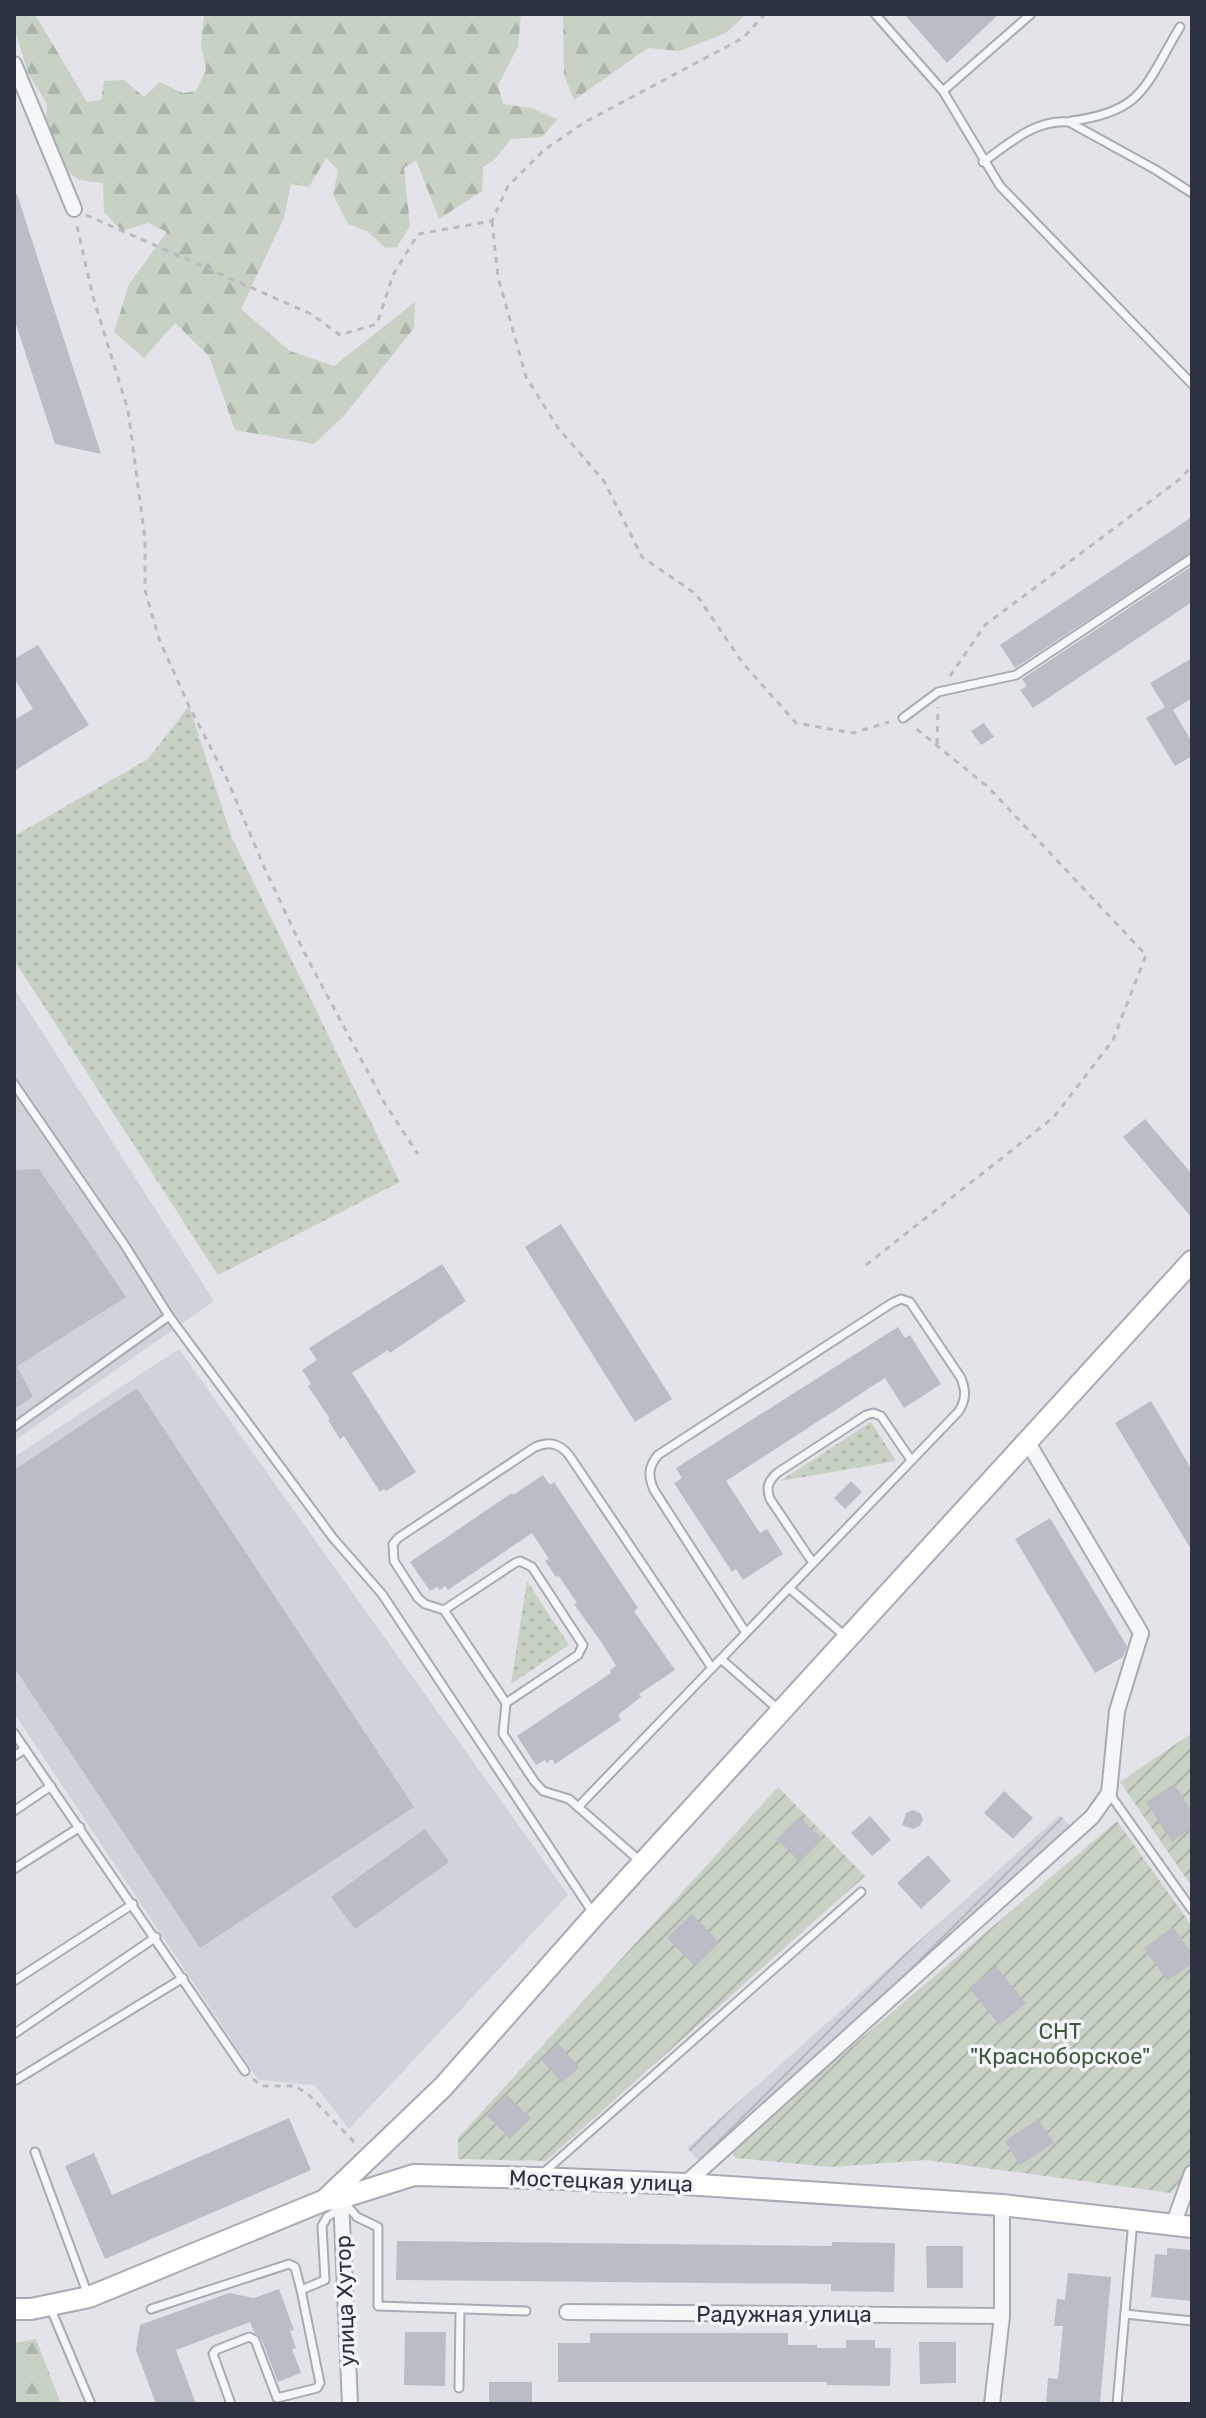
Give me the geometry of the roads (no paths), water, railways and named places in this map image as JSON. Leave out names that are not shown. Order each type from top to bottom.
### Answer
[{"type":"street","points":[[14,64],[74,209]]},
{"type":"street","points":[[336,2202],[1192,1261]]},
{"type":"street","points":[[685,2184],[1092,1817],[1109,1793],[1117,1711],[1141,1633],[1027,1441]]},
{"type":"street","points":[[1183,2226],[1192,2173]]},
{"type":"street","name":"Мостецкая улица","points":[[31,2308],[89,2297],[414,2175],[685,2184],[1002,2205],[1183,2226]]},
{"type":"street","name":"улица Хутор","points":[[336,2202],[350,2404]]},
{"type":"street","points":[[992,2404],[1002,2316],[1002,2205]]},
{"type":"street","name":"Радужная улица","points":[[567,2312],[1002,2316]]},
{"type":"lane","points":[[875,14],[943,91],[1000,186],[1192,384]]},
{"type":"lane","points":[[943,91],[1031,14]]},
{"type":"lane","points":[[983,162],[1037,125],[1053,120],[1069,122],[1101,118],[1119,111],[1137,98],[1180,27]]},
{"type":"lane","points":[[1069,122],[1192,193]]},
{"type":"lane","points":[[903,718],[938,692],[1016,675],[1192,558]]},
{"type":"lane","points":[[14,1084],[124,1244],[169,1316],[333,1538],[382,1594],[595,1915]]},
{"type":"lane","points":[[578,1807],[746,1633],[911,1460],[959,1411],[965,1390],[961,1378],[910,1302],[901,1299],[658,1455],[651,1464],[649,1478],[654,1490],[746,1633]]},
{"type":"lane","points":[[14,1427],[169,1316]]},
{"type":"lane","points":[[813,1563],[770,1499],[769,1482],[777,1473],[873,1413],[881,1416],[911,1460]]},
{"type":"lane","points":[[642,1863],[569,1799],[543,1791],[534,1781],[503,1734],[506,1703],[444,1610],[425,1604],[418,1598],[394,1561],[393,1544],[535,1447],[553,1443],[563,1447],[569,1455],[712,1668]]},
{"type":"lane","points":[[444,1610],[520,1561],[532,1567],[557,1603],[581,1640],[581,1650],[506,1703]]},
{"type":"lane","points":[[789,1588],[847,1638]]},
{"type":"lane","points":[[721,1659],[780,1711]]},
{"type":"lane","points":[[14,1733],[245,2071]]},
{"type":"lane","points":[[14,1756],[25,1749]]},
{"type":"lane","points":[[14,1811],[51,1786]]},
{"type":"lane","points":[[1109,1793],[1192,1910]]},
{"type":"lane","points":[[14,1869],[80,1827]]},
{"type":"lane","points":[[537,2178],[861,1892]]},
{"type":"lane","points":[[14,1981],[133,1904]]},
{"type":"lane","points":[[14,2034],[156,1937]]},
{"type":"lane","points":[[15,2079],[183,1978]]},
{"type":"lane","points":[[35,2152],[89,2297]]},
{"type":"lane","points":[[301,2290],[325,2280],[322,2226],[336,2202],[378,2227],[378,2306],[526,2311]]},
{"type":"lane","points":[[1117,2404],[1133,2218]]},
{"type":"lane","points":[[151,2309],[289,2264],[295,2267],[321,2379],[317,2388],[277,2398],[255,2340],[249,2337],[213,2354],[231,2404]]},
{"type":"lane","points":[[31,2308],[91,2404]]},
{"type":"lane","points":[[459,2388],[460,2309]]},
{"type":"lane","points":[[1125,2314],[1192,2321]]},
{"type":"park label","name":"СНТ \"Красноборское\"","points":[[1060,2044]]}]
